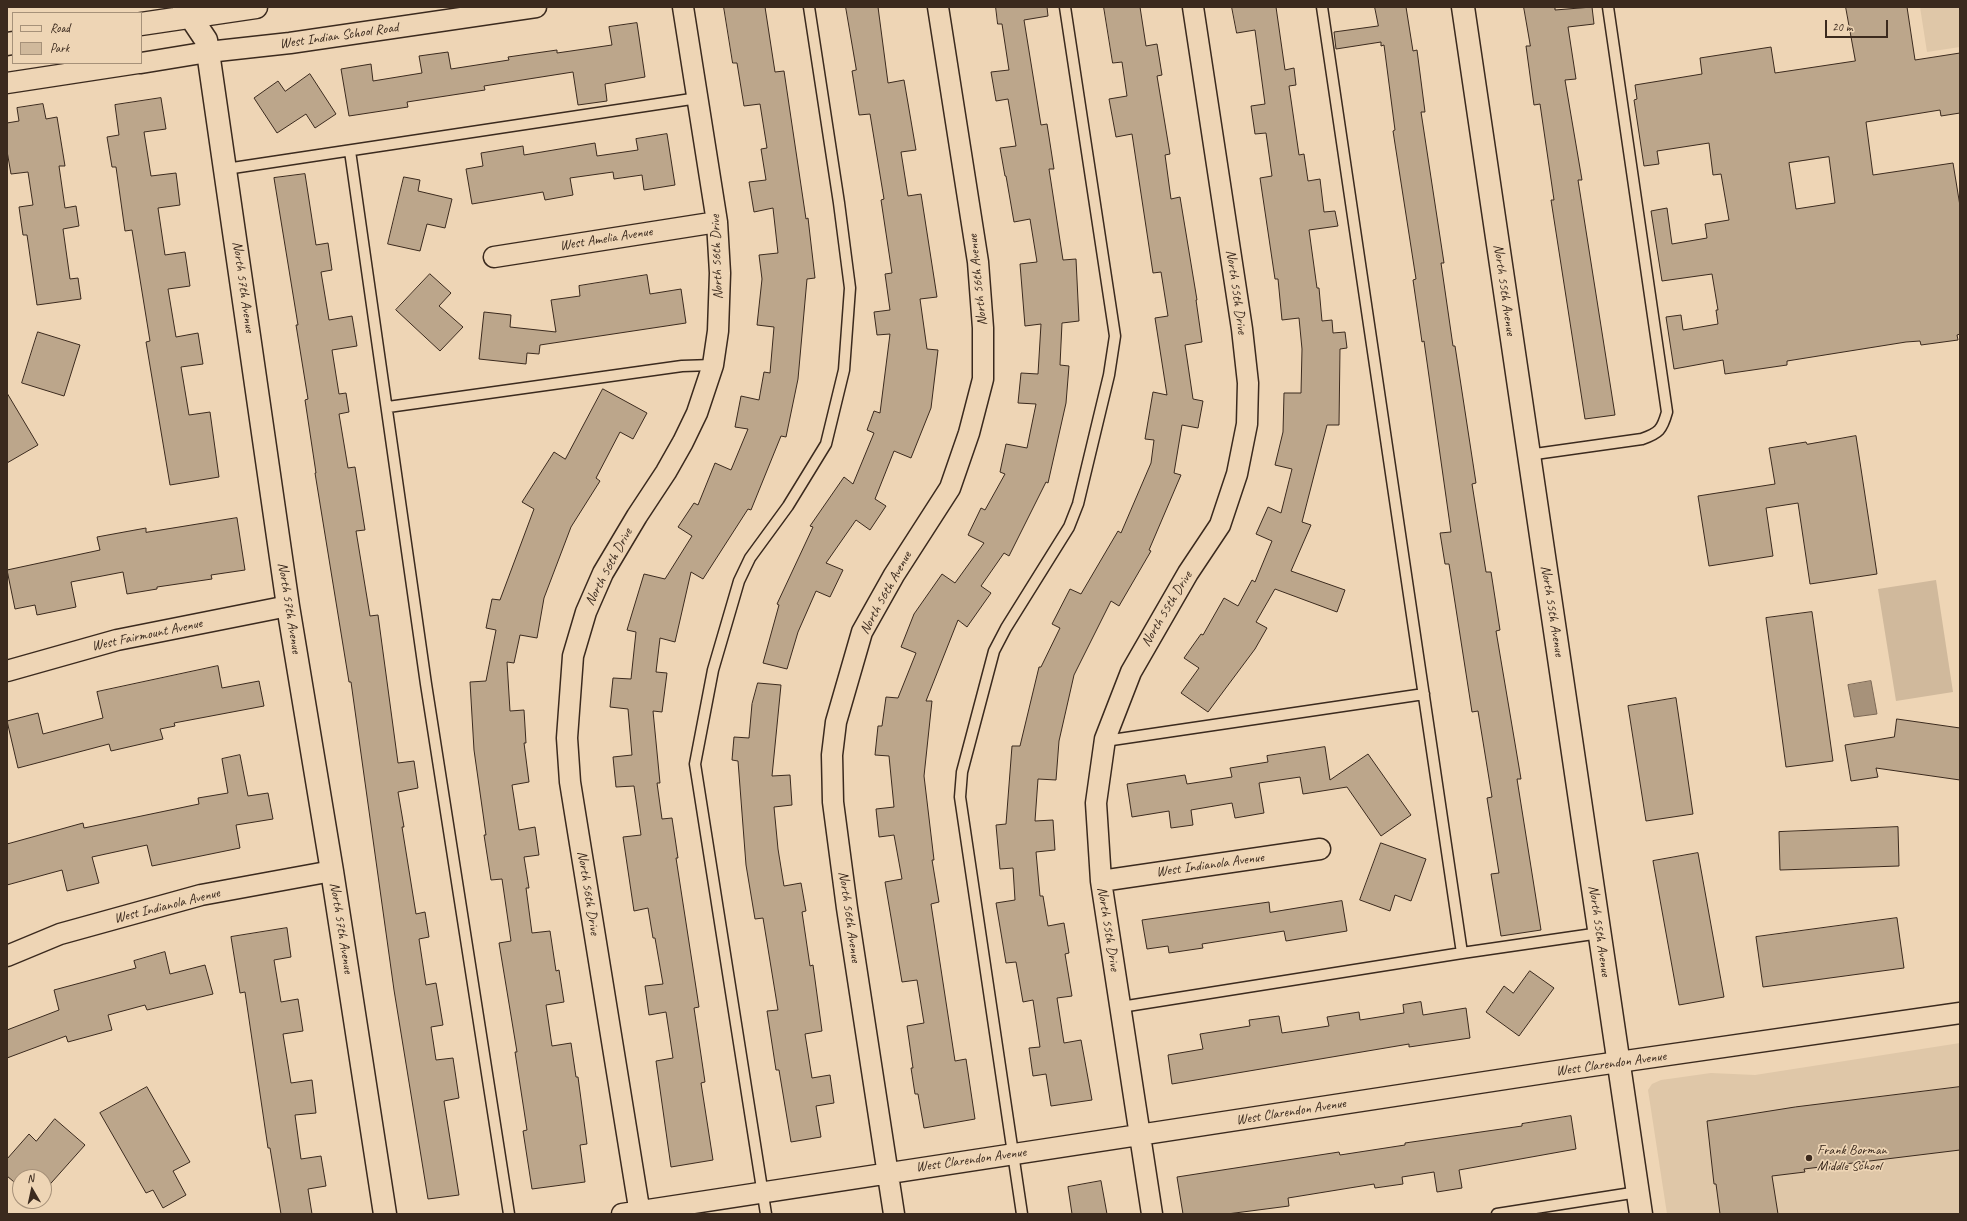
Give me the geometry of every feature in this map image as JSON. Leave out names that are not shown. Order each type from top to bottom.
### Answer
[{"type":"street","points":[[142,24],[187,12],[256,7]]},
{"type":"street","name":"West Indian School Road","points":[[142,63],[208,52],[290,43],[536,7]]},
{"type":"street","name":"North 56th Drive","points":[[634,1213],[570,782],[567,738],[573,656],[586,612],[602,573],[666,472],[683,442],[697,413],[713,365],[718,331],[720,273],[717,222],[683,7]]},
{"type":"street","name":"North 56th Avenue","points":[[894,1214],[847,908],[833,802],[832,754],[836,722],[862,632],[894,575],[950,488],[969,433],[983,379],[984,328],[978,262],[938,7]]},
{"type":"street","name":"North 55th Drive","points":[[1152,1214],[1101,881],[1096,803],[1105,741],[1131,672],[1184,580],[1220,525],[1237,474],[1246,424],[1248,383],[1242,329],[1193,7]]},
{"type":"street","name":"North 55th Avenue","points":[[1463,7],[1641,1214]]},
{"type":"street","name":"North 57th Avenue","points":[[187,12],[206,40],[208,52],[288,606],[332,871],[385,1214]]},
{"type":"street","name":"West Indian School Road","points":[[7,83],[133,64]]},
{"type":"street","name":"West Amelia Avenue","points":[[494,256],[717,222]]},
{"type":"street","name":"West Fairmount Avenue","points":[[7,671],[117,640],[288,606]]},
{"type":"street","name":"West Indianola Avenue","points":[[1101,881],[1320,849]]},
{"type":"street","name":"West Indianola Avenue","points":[[7,956],[60,934],[200,895],[332,871]]},
{"type":"street","name":"West Clarendon Avenue","points":[[634,1213],[1013,1154],[1960,1013]]},
{"type":"lane","points":[[766,1214],[694,764],[713,670],[739,581],[750,558],[788,506],[826,444],[844,370],[850,288],[840,203],[809,7]]},
{"type":"lane","points":[[1022,1214],[960,797],[962,772],[994,651],[1006,628],[1069,527],[1078,504],[1109,375],[1115,336],[1065,7]]},
{"type":"lane","points":[[1322,7],[1462,953]]},
{"type":"lane","points":[[1528,455],[1642,439],[1654,435],[1663,427],[1666,412],[1608,7]]},
{"type":"lane","points":[[226,169],[698,98]]},
{"type":"lane","points":[[350,151],[388,408],[426,684],[509,1214]]},
{"type":"lane","points":[[388,408],[682,366],[713,365]]},
{"type":"lane","points":[[1105,741],[1424,694]]},
{"type":"lane","points":[[1121,1006],[1600,933]]},
{"type":"lane","points":[[1499,1214],[1638,1192]]},
{"type":"shaded area","points":[[1920,7],[1960,7],[1960,47],[1927,52]]},
{"type":"shaded area","points":[[1871,681],[1877,714],[1854,717],[1848,685]]},
{"type":"shaded area","name":"Frank Borman Middle School","points":[[1960,1043],[1960,1214],[1667,1214],[1648,1090],[1652,1084],[1661,1080],[1711,1073],[1755,1075]]},
{"type":"green space","points":[[1936,580],[1953,692],[1896,701],[1878,589]]},
{"type":"building","points":[[724,7],[765,7],[775,72],[784,71],[806,219],[808,218],[815,278],[807,279],[798,379],[786,437],[781,436],[751,510],[748,509],[703,579],[691,572],[675,642],[660,638],[656,672],[667,673],[662,712],[653,711],[660,783],[657,783],[662,819],[672,818],[678,858],[676,858],[699,1007],[694,1008],[705,1082],[701,1083],[713,1160],[671,1167],[656,1061],[673,1058],[666,1012],[649,1015],[645,986],[663,984],[648,908],[634,911],[623,837],[641,835],[634,786],[616,787],[613,757],[632,755],[628,709],[610,707],[613,678],[631,679],[636,632],[627,630],[644,574],[665,579],[692,536],[678,527],[694,503],[698,505],[715,463],[731,470],[748,429],[735,427],[741,396],[759,400],[764,372],[770,373],[774,327],[757,325],[762,279],[759,255],[778,253],[773,208],[754,212],[749,182],[766,180],[761,149],[767,148],[760,104],[744,106],[737,63],[733,63]]},
{"type":"building","points":[[846,7],[878,7],[888,83],[904,80],[916,150],[901,152],[908,196],[921,194],[937,297],[920,299],[927,349],[938,350],[931,408],[911,458],[894,451],[875,499],[886,506],[870,530],[856,520],[826,563],[843,570],[830,597],[816,591],[798,632],[787,669],[763,663],[779,605],[777,604],[813,527],[810,526],[844,477],[853,484],[874,433],[867,430],[874,411],[880,413],[890,334],[877,335],[874,312],[890,310],[885,274],[892,273],[881,200],[884,199],[870,114],[859,115],[852,71],[856,70]]},
{"type":"building","points":[[996,7],[1047,7],[1048,16],[1024,20],[1041,125],[1047,124],[1054,169],[1049,169],[1063,260],[1076,259],[1079,321],[1062,323],[1060,365],[1069,366],[1066,403],[1048,483],[1046,482],[1009,556],[1004,553],[981,586],[991,593],[967,627],[958,620],[926,701],[932,701],[924,776],[934,860],[932,860],[939,902],[931,904],[955,1061],[966,1059],[975,1119],[924,1128],[918,1094],[915,1094],[907,1026],[924,1023],[917,980],[902,982],[885,882],[902,879],[894,835],[879,837],[876,809],[894,807],[889,756],[875,755],[878,726],[882,726],[886,697],[898,698],[916,653],[901,647],[914,614],[942,574],[955,583],[984,543],[968,535],[981,508],[985,510],[1005,474],[1000,472],[1006,444],[1027,448],[1036,404],[1018,403],[1021,373],[1038,374],[1041,324],[1025,326],[1020,264],[1037,262],[1030,219],[1014,222],[1000,148],[1016,146],[1008,99],[996,101],[991,72],[1009,70],[1002,24],[998,24]]},
{"type":"building","points":[[1104,7],[1140,7],[1146,46],[1157,44],[1162,75],[1157,76],[1170,154],[1165,155],[1171,199],[1180,197],[1197,300],[1202,342],[1185,345],[1193,399],[1203,401],[1198,428],[1182,425],[1174,473],[1181,475],[1149,550],[1151,551],[1119,606],[1111,601],[1074,675],[1059,741],[1056,780],[1038,779],[1035,821],[1053,820],[1055,850],[1036,852],[1040,896],[1043,896],[1048,926],[1064,923],[1069,953],[1065,954],[1072,996],[1057,998],[1064,1043],[1081,1040],[1092,1100],[1051,1106],[1046,1074],[1033,1076],[1029,1048],[1040,1047],[1033,1000],[1023,1002],[1016,962],[1006,963],[996,903],[1015,900],[1013,868],[1000,869],[996,825],[1006,824],[1012,746],[1020,746],[1039,667],[1041,667],[1060,628],[1052,624],[1070,589],[1081,594],[1118,531],[1121,533],[1151,463],[1154,440],[1145,439],[1153,392],[1167,395],[1155,318],[1168,316],[1161,272],[1153,273],[1132,134],[1116,137],[1109,99],[1127,96],[1122,62],[1113,63]]},
{"type":"building","points":[[1232,7],[1276,7],[1285,70],[1294,68],[1296,85],[1289,86],[1299,155],[1304,154],[1308,181],[1320,179],[1324,212],[1335,211],[1338,226],[1309,230],[1317,288],[1319,288],[1322,321],[1332,320],[1333,333],[1345,332],[1347,348],[1340,349],[1339,425],[1327,425],[1302,522],[1311,525],[1291,571],[1345,590],[1337,612],[1275,589],[1256,622],[1267,628],[1255,649],[1208,712],[1181,693],[1199,668],[1184,658],[1201,634],[1203,635],[1224,598],[1238,606],[1252,580],[1255,582],[1272,541],[1256,534],[1268,507],[1281,513],[1292,469],[1275,465],[1283,432],[1284,393],[1301,393],[1302,349],[1299,318],[1282,320],[1278,279],[1275,279],[1260,178],[1272,176],[1266,133],[1255,134],[1251,106],[1265,104],[1255,30],[1237,33]]},
{"type":"building","points":[[1375,7],[1406,7],[1413,51],[1417,50],[1425,112],[1421,112],[1444,263],[1441,263],[1476,483],[1472,484],[1486,572],[1491,572],[1500,630],[1496,631],[1521,779],[1517,779],[1541,930],[1501,936],[1491,874],[1499,873],[1487,798],[1492,797],[1478,711],[1472,712],[1449,564],[1445,564],[1440,533],[1451,532],[1424,341],[1422,342],[1413,280],[1416,279],[1393,131],[1395,130],[1384,45],[1381,46],[1381,42],[1336,49],[1334,32],[1378,26]]},
{"type":"building","points":[[1524,7],[1555,7],[1555,10],[1592,7],[1594,24],[1568,27],[1576,79],[1565,80],[1582,180],[1578,180],[1615,415],[1585,419],[1551,200],[1554,200],[1540,104],[1534,105],[1526,46],[1530,46]]},
{"type":"building","points":[[1846,7],[1907,7],[1915,60],[1960,53],[1960,113],[1941,116],[1940,110],[1866,122],[1873,175],[1953,163],[1960,206],[1960,334],[1957,335],[1958,340],[1921,345],[1920,341],[1906,342],[1787,361],[1787,365],[1725,374],[1723,360],[1674,369],[1666,317],[1681,315],[1683,330],[1718,324],[1716,310],[1718,310],[1712,274],[1662,281],[1651,211],[1667,208],[1672,244],[1707,238],[1705,224],[1729,220],[1721,174],[1713,175],[1709,143],[1657,151],[1659,164],[1644,166],[1634,100],[1637,99],[1635,85],[1702,74],[1700,58],[1771,47],[1775,73],[1855,61]],"holes":[[[1829,157],[1835,203],[1796,209],[1789,163]]]},
{"type":"building","points":[[637,23],[645,77],[605,84],[607,101],[578,105],[573,72],[484,86],[485,90],[407,102],[408,107],[349,116],[341,69],[371,64],[373,81],[422,73],[419,56],[448,52],[451,69],[509,60],[508,57],[557,50],[557,53],[612,45],[609,27]]},
{"type":"building","points":[[310,74],[336,114],[315,128],[306,114],[277,133],[254,98],[278,81],[285,91]]},
{"type":"building","points":[[161,98],[166,129],[144,132],[151,176],[176,173],[180,205],[158,208],[165,255],[185,252],[190,286],[168,289],[176,337],[198,333],[203,364],[181,367],[189,415],[210,412],[219,477],[170,485],[146,342],[150,341],[132,230],[125,231],[116,167],[112,167],[107,137],[119,135],[115,105]]},
{"type":"building","points":[[43,104],[46,119],[57,117],[65,166],[59,166],[65,208],[76,206],[79,226],[63,229],[70,279],[78,278],[81,299],[37,305],[27,235],[23,235],[19,207],[33,205],[28,172],[11,174],[7,151],[7,123],[19,121],[17,108]]},
{"type":"building","points":[[667,134],[675,185],[644,190],[642,175],[614,179],[613,172],[570,178],[573,195],[545,200],[543,192],[472,204],[466,169],[483,166],[481,153],[523,146],[524,155],[595,143],[597,156],[638,150],[636,139]]},
{"type":"building","points":[[305,174],[316,245],[328,243],[332,270],[321,272],[329,320],[352,316],[357,346],[332,350],[339,394],[346,393],[349,412],[339,414],[348,468],[355,467],[365,530],[356,531],[370,616],[378,615],[398,763],[414,761],[418,788],[398,792],[416,914],[425,912],[429,937],[419,939],[426,985],[436,983],[443,1025],[431,1027],[436,1060],[453,1058],[459,1098],[444,1101],[459,1195],[428,1199],[394,990],[351,682],[349,682],[315,473],[305,400],[308,399],[296,325],[298,325],[274,178]]},
{"type":"building","points":[[404,177],[420,180],[418,191],[452,199],[445,228],[427,224],[420,251],[388,244]]},
{"type":"building","points":[[430,274],[451,293],[439,306],[463,327],[440,351],[396,310]]},
{"type":"building","points":[[647,275],[650,294],[681,289],[686,323],[540,345],[539,354],[527,353],[526,364],[479,359],[484,312],[511,315],[510,327],[556,332],[551,300],[580,296],[579,286]]},
{"type":"building","points":[[38,332],[80,345],[64,396],[22,383]]},
{"type":"building","points":[[603,389],[647,413],[633,439],[620,432],[596,478],[600,481],[571,527],[544,598],[537,638],[520,635],[514,663],[507,662],[510,711],[524,710],[526,743],[524,743],[529,782],[512,785],[519,830],[535,827],[539,855],[524,857],[529,888],[526,888],[532,933],[550,931],[556,971],[559,970],[564,1002],[546,1005],[552,1046],[571,1043],[576,1077],[578,1077],[587,1144],[580,1145],[585,1182],[532,1189],[523,1131],[527,1130],[515,1052],[517,1052],[499,943],[511,941],[502,879],[491,880],[474,750],[470,682],[486,681],[496,630],[486,628],[492,599],[500,600],[534,509],[522,502],[554,452],[565,459]]},
{"type":"building","points":[[7,393],[38,445],[7,463]]},
{"type":"building","points":[[1856,436],[1877,574],[1810,584],[1798,503],[1766,508],[1773,556],[1709,566],[1698,496],[1775,484],[1769,448],[1806,442],[1807,444]]},
{"type":"building","points":[[237,518],[245,570],[211,575],[212,579],[157,587],[157,589],[127,594],[123,572],[71,582],[76,607],[37,615],[35,605],[15,609],[7,570],[100,550],[97,537],[146,528],[146,532]]},
{"type":"building","points":[[1812,612],[1833,761],[1786,767],[1766,618]]},
{"type":"building","points":[[218,666],[222,688],[259,681],[264,706],[174,723],[175,726],[160,729],[163,739],[111,751],[109,744],[18,768],[7,721],[38,713],[43,734],[103,718],[97,692]]},
{"type":"building","points":[[758,683],[781,685],[772,776],[790,775],[792,805],[774,807],[778,849],[784,886],[801,883],[806,911],[802,912],[810,966],[813,965],[822,1031],[805,1034],[812,1078],[830,1075],[834,1103],[816,1106],[821,1137],[791,1142],[779,1070],[776,1070],[767,1011],[778,1010],[763,918],[755,919],[746,865],[738,761],[732,760],[734,737],[749,738],[752,704]]},
{"type":"building","points":[[1676,698],[1693,814],[1646,821],[1628,706]]},
{"type":"building","points":[[1897,719],[1960,728],[1960,780],[1876,768],[1878,777],[1851,781],[1845,745],[1894,737]]},
{"type":"building","points":[[1325,747],[1330,780],[1368,754],[1411,815],[1381,836],[1347,787],[1303,794],[1300,777],[1259,783],[1264,813],[1235,818],[1232,803],[1191,810],[1193,825],[1171,828],[1169,811],[1132,817],[1127,784],[1185,775],[1187,784],[1232,777],[1230,768],[1268,762],[1267,756]]},
{"type":"building","points":[[240,755],[248,796],[268,793],[273,819],[236,825],[240,848],[152,866],[147,845],[92,857],[99,883],[67,891],[62,870],[7,885],[7,844],[83,823],[84,828],[199,804],[198,798],[228,793],[222,759]]},
{"type":"building","points":[[1898,827],[1899,866],[1780,870],[1779,832]]},
{"type":"building","points":[[1381,843],[1426,859],[1411,901],[1395,895],[1390,911],[1360,900]]},
{"type":"building","points":[[1698,853],[1724,997],[1679,1005],[1653,861]]},
{"type":"building","points":[[1342,901],[1347,931],[1286,941],[1284,931],[1202,944],[1203,948],[1169,953],[1168,946],[1147,949],[1142,920],[1269,902],[1270,912]]},
{"type":"building","points":[[1897,918],[1904,968],[1763,987],[1756,937]]},
{"type":"building","points":[[287,928],[291,957],[274,960],[281,1002],[298,999],[303,1031],[283,1034],[291,1083],[312,1080],[316,1113],[295,1115],[301,1159],[321,1156],[326,1186],[308,1189],[312,1214],[281,1214],[270,1148],[268,1148],[245,992],[240,993],[231,937]]},
{"type":"building","points":[[165,952],[170,974],[205,965],[213,994],[147,1010],[145,1005],[108,1015],[112,1030],[68,1042],[66,1036],[7,1058],[7,1030],[59,1010],[54,990],[136,968],[134,961]]},
{"type":"building","points":[[1530,971],[1554,988],[1519,1036],[1486,1012],[1504,986],[1513,993]]},
{"type":"building","points":[[1421,1002],[1423,1015],[1466,1008],[1470,1038],[1409,1047],[1409,1044],[1172,1084],[1168,1055],[1203,1049],[1200,1034],[1250,1026],[1249,1020],[1279,1016],[1282,1033],[1329,1026],[1327,1017],[1359,1012],[1360,1020],[1404,1013],[1403,1005]]},
{"type":"building","points":[[147,1087],[190,1162],[173,1171],[186,1195],[163,1208],[153,1190],[146,1193],[100,1113]]},
{"type":"building","points":[[1960,1087],[1960,1150],[1804,1169],[1805,1172],[1772,1176],[1778,1214],[1720,1214],[1716,1184],[1714,1184],[1707,1121],[1795,1107]]},
{"type":"building","points":[[1571,1116],[1576,1149],[1459,1170],[1462,1188],[1437,1192],[1434,1172],[1402,1177],[1403,1184],[1375,1188],[1374,1184],[1288,1198],[1289,1206],[1227,1214],[1183,1214],[1177,1177],[1339,1152],[1340,1155],[1405,1145],[1405,1143],[1522,1126],[1522,1124]]},
{"type":"building","points":[[55,1119],[85,1145],[52,1182],[52,1169],[12,1169],[12,1180],[7,1176],[7,1159],[29,1134],[36,1141]]},
{"type":"building","points":[[1101,1181],[1107,1214],[1072,1214],[1068,1187]]},
{"type":"place","name":"Frank Borman Middle School","points":[[1809,1158]]}]
